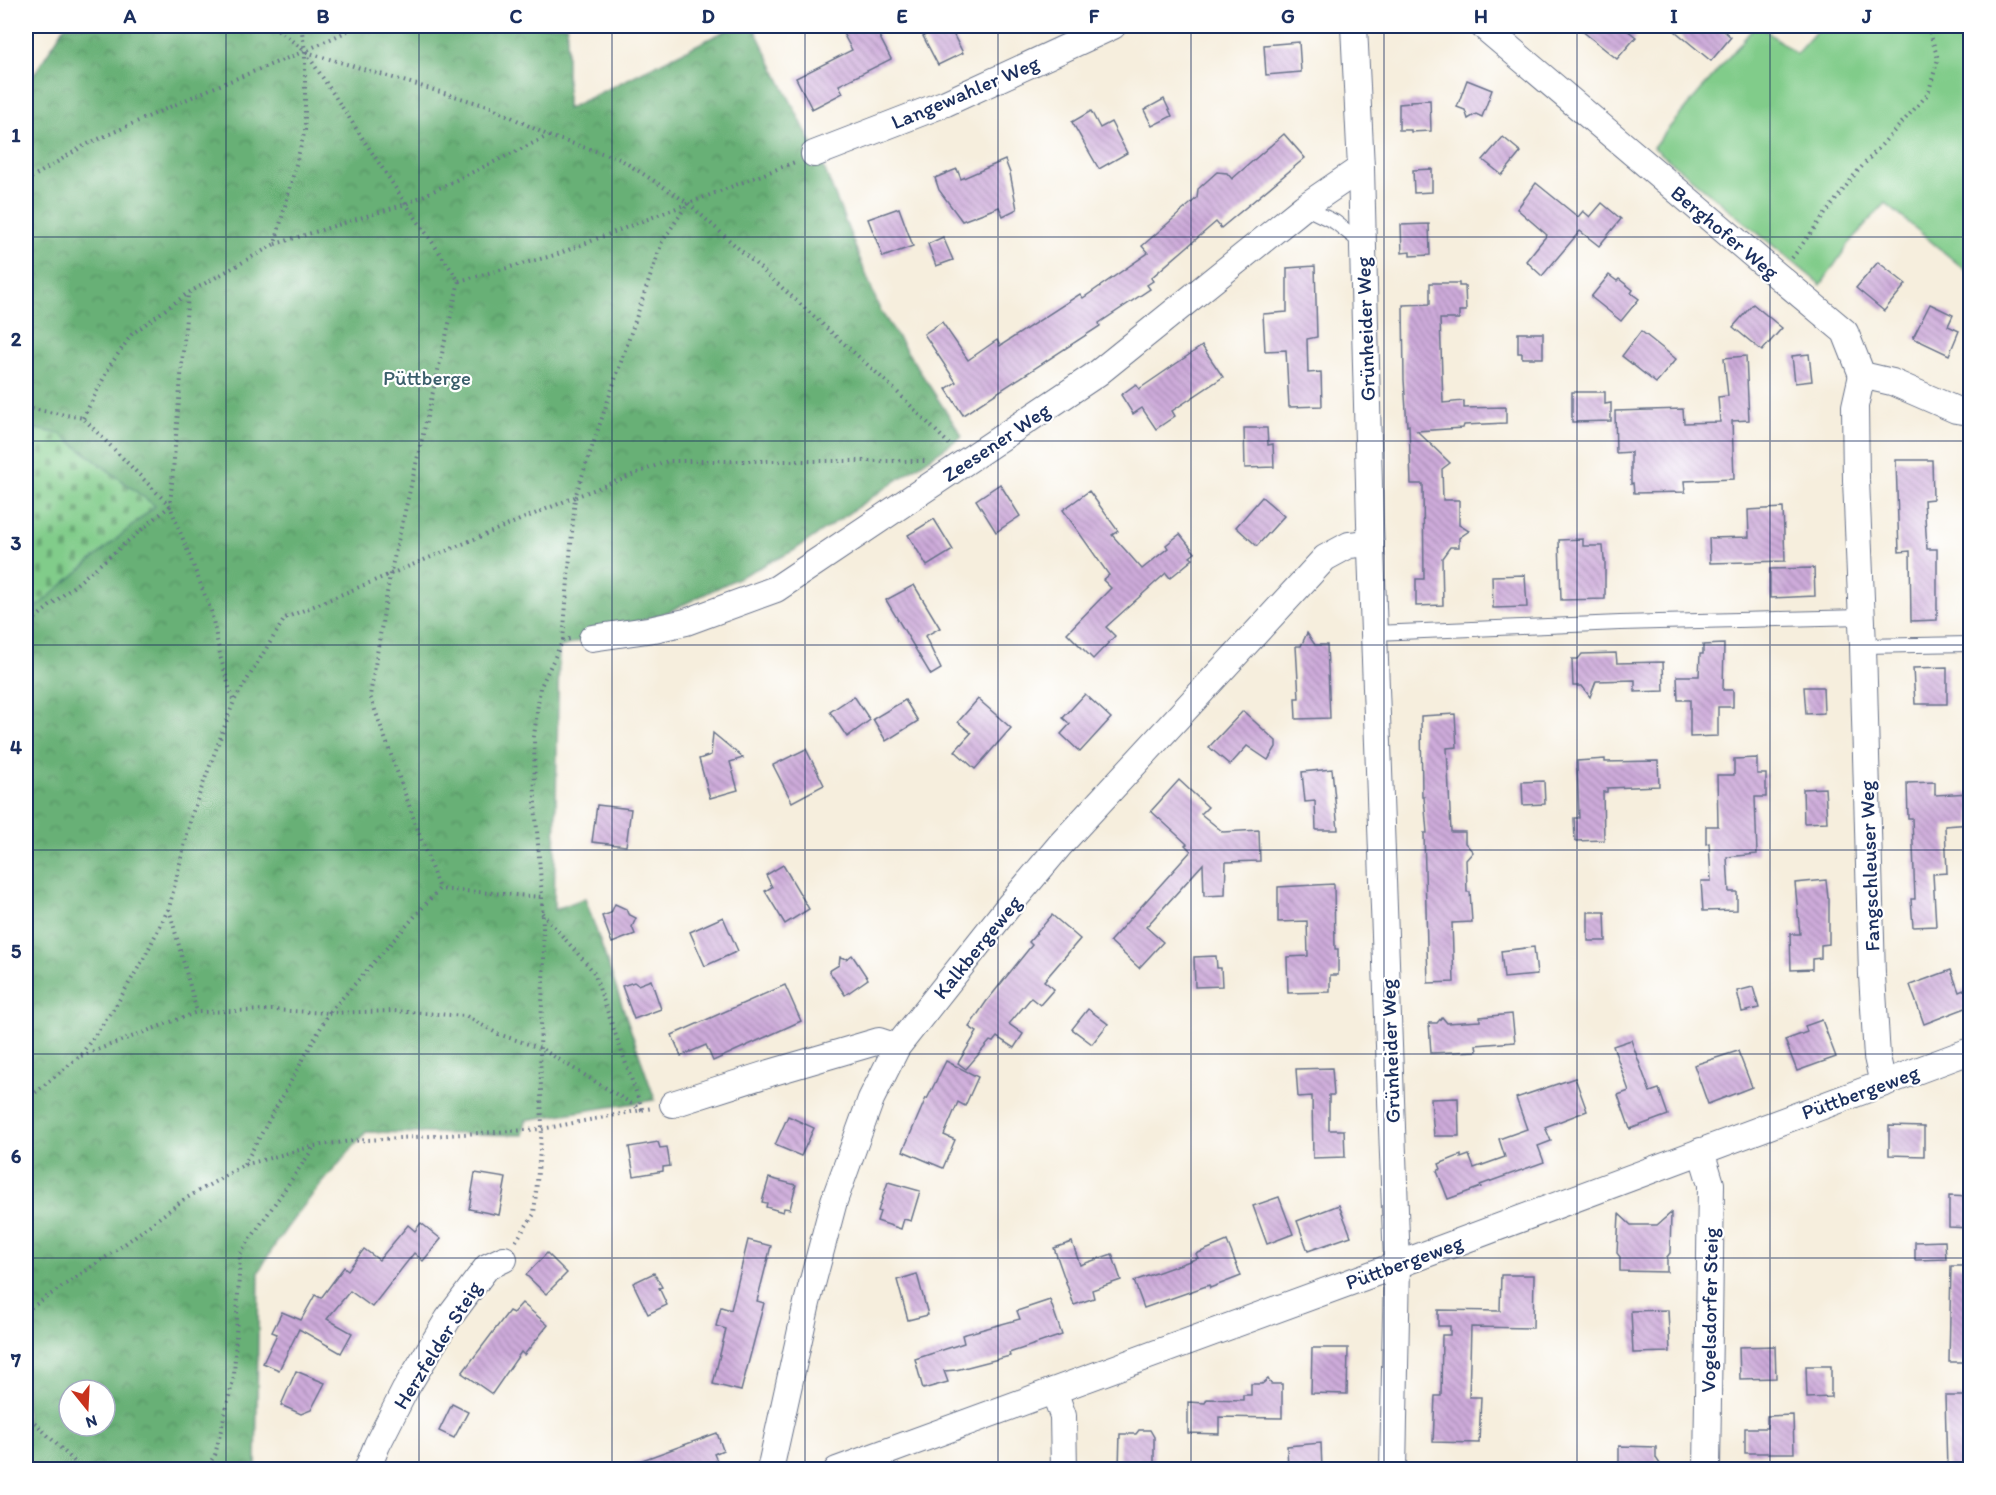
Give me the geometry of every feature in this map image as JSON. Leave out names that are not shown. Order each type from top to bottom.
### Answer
[{"type":"street","name":"Langewahler Weg","points":[[814,154],[946,103],[1113,26]]},
{"type":"street","name":"Grünheider Weg","points":[[1354,26],[1397,1265],[1393,1470]]},
{"type":"street","name":"Berghofer Weg","points":[[1484,26],[1845,332],[1862,375]]},
{"type":"street","name":"Zeesener Weg","points":[[591,638],[686,622],[776,590],[1098,373],[1304,207],[1360,168]]},
{"type":"street","points":[[1862,375],[1892,382],[1956,410],[1971,412]]},
{"type":"street","name":"Fangschleuser Weg","points":[[1862,375],[1856,406],[1856,480],[1872,975],[1877,1057],[1883,1084]]},
{"type":"street","name":"Kalkbergeweg","points":[[771,1470],[807,1303],[834,1201],[871,1100],[897,1047],[1060,845],[1325,558],[1349,545],[1371,543]]},
{"type":"street","points":[[673,1104],[879,1041],[897,1047]]},
{"type":"street","name":"Püttbergeweg","points":[[837,1470],[1971,1051]]},
{"type":"street","name":"Vogelsdorfer Steig","points":[[1701,1151],[1711,1184],[1707,1470]]},
{"type":"street","name":"Herzfelder Steig","points":[[367,1470],[405,1390],[448,1319],[487,1267],[504,1259]]},
{"type":"street","points":[[1054,1391],[1063,1416],[1064,1470]]},
{"type":"lane","points":[[1304,207],[1335,222],[1363,244]]},
{"type":"lane","points":[[1376,633],[1620,623],[1862,617]]},
{"type":"lane","points":[[1863,646],[1971,644]]},
{"type":"path","points":[[273,26],[305,51],[459,281],[390,575],[370,696],[439,889]]},
{"type":"path","points":[[275,244],[305,130],[305,51],[301,26]]},
{"type":"path","points":[[26,181],[85,145],[358,26]]},
{"type":"path","points":[[1778,276],[1856,173],[1928,94],[1938,59],[1928,26]]},
{"type":"path","points":[[305,51],[491,107],[549,136],[620,159],[688,203],[891,386],[966,462]]},
{"type":"path","points":[[83,418],[111,364],[132,334],[188,293],[275,244],[406,204],[549,136]]},
{"type":"path","points":[[459,281],[555,255],[753,180],[814,154]]},
{"type":"path","points":[[504,1259],[534,1214],[542,1129],[540,1048],[544,959],[535,804],[534,736],[540,688],[563,640],[574,497],[662,242],[688,203]]},
{"type":"path","points":[[26,626],[170,506],[188,293]]},
{"type":"path","points":[[26,408],[83,418],[170,506],[211,611],[221,659],[234,701]]},
{"type":"path","points":[[26,1100],[80,1056],[144,958],[169,908],[192,814],[234,701],[285,618],[574,497],[668,461],[931,462]]},
{"type":"path","points":[[26,597],[34,602]]},
{"type":"path","points":[[563,640],[591,638]]},
{"type":"path","points":[[439,889],[542,897]]},
{"type":"path","points":[[244,1165],[328,1013],[439,889]]},
{"type":"path","points":[[169,908],[197,1012]]},
{"type":"path","points":[[542,913],[593,971],[643,1110]]},
{"type":"path","points":[[80,1056],[197,1012],[394,1011],[466,1016],[498,1034],[540,1048],[643,1110]]},
{"type":"path","points":[[26,1311],[118,1249],[183,1200],[244,1165],[315,1146],[351,1141],[542,1129],[673,1104]]},
{"type":"path","points":[[205,1470],[215,1455],[234,1376],[240,1254],[315,1146]]},
{"type":"path","points":[[26,1414],[83,1470]]},
{"type":"green space","name":"Püttberge","points":[[65,26],[567,26],[567,109],[735,26],[753,26],[825,170],[880,310],[962,436],[793,551],[668,612],[559,648],[554,910],[585,898],[655,1100],[526,1120],[523,1135],[366,1132],[295,1217],[259,1272],[256,1469],[26,1469],[26,616],[155,506],[60,434],[26,427],[26,87]]},
{"type":"green space","points":[[1755,26],[1760,26],[1796,54],[1821,26],[1970,26],[1970,274],[1885,203],[1848,245],[1821,285],[1653,147]]},
{"type":"green space","points":[[26,427],[60,434],[155,506],[26,616]]},
{"type":"building","points":[[839,26],[874,26],[891,59],[839,85],[843,93],[812,109],[796,78],[852,50]]},
{"type":"building","points":[[949,26],[963,53],[938,65],[923,36]]},
{"type":"building","points":[[1576,26],[1622,26],[1636,37],[1617,59]]},
{"type":"building","points":[[1669,26],[1718,26],[1731,37],[1711,61]]},
{"type":"building","points":[[1299,42],[1301,72],[1266,75],[1264,45]]},
{"type":"building","points":[[1467,80],[1492,90],[1482,117],[1476,114],[1468,119],[1465,110],[1457,107]]},
{"type":"building","points":[[1164,99],[1172,116],[1152,126],[1144,110]]},
{"type":"building","points":[[1430,100],[1431,131],[1399,130],[1399,104]]},
{"type":"building","points":[[1091,111],[1100,128],[1111,122],[1127,153],[1099,169],[1072,122]]},
{"type":"building","points":[[1284,134],[1305,158],[1221,228],[1216,222],[1151,278],[1153,281],[1147,285],[1150,289],[1099,323],[1100,326],[963,415],[946,389],[956,382],[924,334],[942,322],[968,360],[997,340],[1000,346],[1080,294],[1083,298],[1148,253],[1142,246],[1197,198],[1198,189],[1217,172],[1227,173],[1232,179]]},
{"type":"building","points":[[1503,137],[1521,152],[1502,175],[1483,160]]},
{"type":"building","points":[[1005,160],[1017,209],[1003,216],[999,207],[962,221],[939,190],[935,178],[957,169],[961,179]]},
{"type":"building","points":[[1432,169],[1432,192],[1414,193],[1413,170]]},
{"type":"building","points":[[1536,183],[1578,217],[1583,211],[1590,217],[1602,203],[1621,219],[1599,246],[1580,231],[1542,276],[1526,261],[1547,235],[1517,209]]},
{"type":"building","points":[[899,208],[913,246],[883,257],[868,219]]},
{"type":"building","points":[[1429,224],[1430,255],[1410,256],[1410,252],[1402,253],[1401,225]]},
{"type":"building","points":[[943,237],[953,260],[936,266],[928,244]]},
{"type":"building","points":[[1878,262],[1906,284],[1884,311],[1856,288]]},
{"type":"building","points":[[1315,266],[1317,337],[1307,339],[1308,373],[1321,372],[1322,406],[1289,407],[1286,350],[1265,351],[1263,314],[1287,312],[1287,268]]},
{"type":"building","points":[[1609,275],[1617,281],[1619,279],[1633,290],[1631,293],[1639,299],[1621,321],[1591,297]]},
{"type":"building","points":[[1430,283],[1459,283],[1459,286],[1465,286],[1466,311],[1459,311],[1459,319],[1440,319],[1443,403],[1464,401],[1464,408],[1506,407],[1506,423],[1417,431],[1450,463],[1442,469],[1443,500],[1459,500],[1459,525],[1469,531],[1459,538],[1459,547],[1450,547],[1442,558],[1443,605],[1416,606],[1416,579],[1424,579],[1423,484],[1411,484],[1409,425],[1407,426],[1404,380],[1403,305],[1430,304]]},
{"type":"building","points":[[1753,304],[1782,328],[1762,351],[1733,327]]},
{"type":"building","points":[[1930,304],[1953,315],[1948,326],[1959,331],[1949,355],[1913,338]]},
{"type":"building","points":[[1641,331],[1676,359],[1656,383],[1622,356]]},
{"type":"building","points":[[1518,333],[1543,333],[1543,358],[1522,358],[1522,353],[1518,353]]},
{"type":"building","points":[[1202,346],[1223,377],[1172,411],[1175,416],[1156,429],[1142,408],[1133,414],[1121,395],[1136,384],[1139,389]]},
{"type":"building","points":[[1809,354],[1812,381],[1795,383],[1792,356]]},
{"type":"building","points":[[1746,356],[1749,420],[1732,421],[1734,479],[1684,481],[1685,492],[1634,493],[1633,483],[1631,484],[1631,452],[1616,453],[1615,411],[1683,409],[1684,423],[1720,422],[1718,397],[1728,396],[1724,358]]},
{"type":"building","points":[[1572,392],[1605,392],[1605,404],[1611,403],[1611,421],[1572,422]]},
{"type":"building","points":[[1244,428],[1267,428],[1268,445],[1273,444],[1274,467],[1245,468]]},
{"type":"building","points":[[1896,460],[1932,460],[1933,499],[1924,500],[1927,549],[1937,549],[1937,620],[1911,621],[1910,551],[1899,552]]},
{"type":"building","points":[[1000,484],[1020,516],[996,532],[976,500]]},
{"type":"building","points":[[1089,491],[1118,531],[1112,535],[1142,569],[1168,548],[1166,545],[1180,534],[1195,553],[1190,557],[1193,559],[1170,578],[1166,573],[1106,627],[1115,636],[1093,659],[1067,633],[1111,588],[1103,580],[1109,575],[1063,510]]},
{"type":"building","points":[[1262,497],[1284,516],[1257,546],[1236,527]]},
{"type":"building","points":[[1783,508],[1785,561],[1710,563],[1709,538],[1749,537],[1748,510]]},
{"type":"building","points":[[934,519],[953,550],[927,566],[908,535]]},
{"type":"building","points":[[1583,539],[1583,546],[1603,546],[1605,599],[1561,600],[1559,540]]},
{"type":"building","points":[[1814,568],[1815,596],[1770,598],[1770,569]]},
{"type":"building","points":[[1525,575],[1527,607],[1493,608],[1492,576]]},
{"type":"building","points":[[914,585],[940,628],[925,636],[941,669],[931,675],[886,600]]},
{"type":"building","points":[[1307,633],[1315,645],[1327,645],[1330,718],[1296,719],[1295,698],[1299,698],[1296,646],[1301,646]]},
{"type":"building","points":[[1724,644],[1723,690],[1733,690],[1733,707],[1718,707],[1718,736],[1690,737],[1690,700],[1678,700],[1677,676],[1699,676],[1700,654],[1703,654],[1703,645]]},
{"type":"building","points":[[1616,653],[1617,663],[1663,662],[1664,691],[1635,692],[1635,680],[1596,681],[1590,697],[1582,686],[1573,686],[1572,659],[1578,659],[1582,654]]},
{"type":"building","points":[[1947,667],[1947,704],[1915,704],[1913,668]]},
{"type":"building","points":[[1804,687],[1823,687],[1824,713],[1806,714]]},
{"type":"building","points":[[1085,694],[1111,718],[1080,752],[1061,734],[1070,724],[1063,718]]},
{"type":"building","points":[[854,696],[870,720],[847,737],[830,712]]},
{"type":"building","points":[[978,699],[1011,728],[975,769],[955,751],[971,733],[958,722]]},
{"type":"building","points":[[905,700],[918,721],[886,741],[873,719]]},
{"type":"building","points":[[1243,711],[1276,741],[1276,747],[1268,760],[1247,746],[1230,765],[1209,747]]},
{"type":"building","points":[[1455,714],[1457,747],[1447,748],[1451,832],[1465,832],[1465,843],[1473,852],[1466,860],[1467,892],[1470,892],[1472,922],[1452,923],[1454,982],[1428,983],[1424,833],[1427,833],[1424,797],[1422,797],[1421,716]]},
{"type":"building","points":[[713,733],[743,758],[730,762],[738,790],[710,798],[699,759],[711,755]]},
{"type":"building","points":[[806,749],[824,785],[792,802],[773,765]]},
{"type":"building","points":[[1757,758],[1757,774],[1766,774],[1766,797],[1755,797],[1757,854],[1727,857],[1729,892],[1737,892],[1737,910],[1703,911],[1701,881],[1711,881],[1706,826],[1718,826],[1717,775],[1734,775],[1734,759]]},
{"type":"building","points":[[1605,759],[1605,762],[1658,761],[1659,786],[1607,788],[1607,792],[1603,792],[1604,840],[1575,841],[1574,818],[1579,818],[1577,761]]},
{"type":"building","points":[[1332,769],[1338,830],[1316,830],[1315,801],[1305,802],[1302,772]]},
{"type":"building","points":[[1179,780],[1208,807],[1201,814],[1223,832],[1259,830],[1260,861],[1226,862],[1225,895],[1204,896],[1203,864],[1146,927],[1163,942],[1139,968],[1110,941],[1191,851],[1185,845],[1187,844],[1151,811]]},
{"type":"building","points":[[1544,781],[1545,804],[1523,805],[1522,782]]},
{"type":"building","points":[[1935,782],[1935,795],[1971,793],[1971,824],[1945,826],[1947,873],[1933,874],[1936,926],[1913,927],[1911,899],[1915,899],[1912,818],[1908,818],[1907,783]]},
{"type":"building","points":[[1825,788],[1827,822],[1804,823],[1803,789]]},
{"type":"building","points":[[597,805],[631,809],[626,846],[592,842]]},
{"type":"building","points":[[783,865],[809,909],[785,924],[765,891],[772,887],[766,875]]},
{"type":"building","points":[[1826,880],[1829,898],[1829,944],[1821,945],[1821,958],[1812,959],[1812,969],[1791,970],[1790,934],[1800,934],[1795,883]]},
{"type":"building","points":[[1334,884],[1335,949],[1338,949],[1338,975],[1330,975],[1330,992],[1288,993],[1287,957],[1308,956],[1307,921],[1278,922],[1278,887]]},
{"type":"building","points":[[615,904],[626,909],[628,914],[636,918],[632,927],[635,934],[612,943],[602,916],[611,913]]},
{"type":"building","points":[[1588,912],[1605,912],[1606,941],[1588,941]]},
{"type":"building","points":[[1052,915],[1080,939],[1044,981],[1054,989],[1040,1005],[1031,998],[1009,1024],[1023,1034],[1014,1048],[997,1037],[993,1042],[990,1041],[966,1069],[958,1063],[977,1032],[969,1027],[1032,945],[1029,942]]},
{"type":"building","points":[[723,917],[738,951],[705,966],[690,932]]},
{"type":"building","points":[[1534,947],[1537,975],[1504,978],[1501,951]]},
{"type":"building","points":[[852,955],[868,979],[845,995],[829,971],[839,965],[840,957],[847,959]]},
{"type":"building","points":[[1216,956],[1217,968],[1221,968],[1222,986],[1195,987],[1194,957]]},
{"type":"building","points":[[1951,970],[1959,992],[1971,987],[1971,1006],[1924,1024],[1910,985]]},
{"type":"building","points":[[651,980],[661,1009],[634,1019],[622,986],[634,982],[638,985]]},
{"type":"building","points":[[785,985],[801,1021],[713,1061],[706,1045],[681,1056],[672,1035]]},
{"type":"building","points":[[1753,987],[1759,1008],[1742,1012],[1737,991]]},
{"type":"building","points":[[1088,1009],[1108,1024],[1092,1044],[1072,1029]]},
{"type":"building","points":[[1512,1014],[1515,1042],[1476,1045],[1477,1051],[1431,1053],[1429,1023],[1437,1023],[1442,1017],[1447,1023],[1480,1021],[1480,1017]]},
{"type":"building","points":[[1822,1020],[1836,1057],[1797,1071],[1785,1040],[1807,1032],[1805,1026]]},
{"type":"building","points":[[1631,1040],[1650,1092],[1659,1089],[1668,1115],[1630,1129],[1618,1095],[1629,1091],[1613,1046]]},
{"type":"building","points":[[1738,1051],[1752,1087],[1708,1104],[1694,1065]]},
{"type":"building","points":[[946,1061],[978,1077],[965,1106],[958,1102],[944,1135],[955,1140],[943,1168],[903,1151],[926,1098]]},
{"type":"building","points":[[1332,1068],[1334,1095],[1329,1095],[1329,1130],[1344,1130],[1345,1157],[1313,1158],[1312,1096],[1298,1097],[1296,1069]]},
{"type":"building","points":[[1575,1078],[1587,1111],[1545,1127],[1551,1141],[1538,1146],[1544,1162],[1448,1199],[1437,1171],[1441,1169],[1439,1164],[1461,1155],[1461,1158],[1469,1155],[1474,1168],[1505,1157],[1499,1139],[1527,1129],[1516,1098]]},
{"type":"building","points":[[1458,1098],[1459,1136],[1434,1136],[1431,1099]]},
{"type":"building","points":[[788,1116],[814,1128],[801,1156],[775,1145]]},
{"type":"building","points":[[1889,1126],[1924,1127],[1924,1156],[1889,1155]]},
{"type":"building","points":[[658,1142],[660,1148],[667,1147],[670,1166],[663,1167],[663,1171],[634,1176],[629,1147]]},
{"type":"building","points":[[475,1173],[506,1178],[499,1215],[469,1209]]},
{"type":"building","points":[[769,1178],[796,1185],[790,1209],[784,1208],[783,1212],[766,1207],[767,1203],[762,1202]]},
{"type":"building","points":[[888,1182],[920,1191],[911,1221],[904,1219],[901,1229],[877,1221]]},
{"type":"building","points":[[1949,1196],[1971,1197],[1971,1228],[1949,1227]]},
{"type":"building","points":[[1279,1197],[1293,1234],[1267,1244],[1253,1206]]},
{"type":"building","points":[[1339,1205],[1351,1236],[1308,1251],[1297,1221]]},
{"type":"building","points":[[1671,1213],[1667,1272],[1620,1271],[1620,1257],[1617,1253],[1619,1214],[1631,1225],[1657,1225]]},
{"type":"building","points":[[421,1223],[441,1239],[423,1261],[414,1253],[372,1307],[350,1291],[327,1319],[352,1333],[341,1353],[299,1329],[279,1370],[263,1363],[277,1334],[272,1332],[282,1312],[301,1320],[315,1295],[321,1298],[344,1267],[348,1270],[364,1249],[379,1260],[408,1225],[415,1231]]},
{"type":"building","points":[[748,1240],[771,1246],[757,1301],[764,1303],[741,1391],[713,1384],[726,1329],[716,1326],[721,1307],[731,1310]]},
{"type":"building","points":[[1227,1241],[1241,1276],[1144,1308],[1134,1281],[1198,1258],[1196,1254]]},
{"type":"building","points":[[1945,1241],[1946,1259],[1915,1260],[1915,1242]]},
{"type":"building","points":[[1072,1242],[1080,1265],[1112,1254],[1121,1280],[1092,1290],[1094,1298],[1074,1305],[1054,1248]]},
{"type":"building","points":[[547,1253],[567,1273],[546,1294],[526,1275]]},
{"type":"building","points":[[1951,1266],[1971,1266],[1971,1362],[1949,1362]]},
{"type":"building","points":[[654,1273],[662,1287],[659,1288],[667,1305],[648,1314],[633,1283]]},
{"type":"building","points":[[917,1274],[928,1315],[908,1320],[897,1280]]},
{"type":"building","points":[[1501,1275],[1534,1275],[1533,1328],[1471,1327],[1469,1397],[1481,1397],[1479,1443],[1433,1442],[1435,1396],[1441,1396],[1442,1335],[1450,1335],[1450,1326],[1438,1326],[1438,1310],[1500,1311]]},
{"type":"building","points":[[1050,1300],[1062,1335],[1009,1353],[1010,1356],[944,1371],[948,1382],[923,1389],[915,1359],[964,1343],[962,1335],[1020,1319],[1017,1311]]},
{"type":"building","points":[[522,1303],[548,1325],[524,1355],[521,1352],[492,1394],[462,1373],[509,1311],[513,1313]]},
{"type":"building","points":[[1668,1310],[1670,1352],[1633,1353],[1631,1311]]},
{"type":"building","points":[[1775,1346],[1776,1378],[1740,1379],[1739,1347]]},
{"type":"building","points":[[1312,1348],[1348,1348],[1347,1394],[1311,1393]]},
{"type":"building","points":[[1806,1366],[1831,1366],[1831,1397],[1807,1398]]},
{"type":"building","points":[[296,1371],[325,1383],[311,1410],[301,1414],[281,1405]]},
{"type":"building","points":[[1268,1379],[1271,1384],[1282,1384],[1282,1418],[1219,1417],[1219,1434],[1188,1433],[1188,1402],[1205,1403],[1207,1399],[1243,1400],[1243,1395],[1251,1395],[1251,1384],[1262,1384]]},
{"type":"building","points":[[1945,1396],[1971,1396],[1971,1470],[1947,1470]]},
{"type":"building","points":[[452,1404],[468,1412],[454,1438],[439,1431]]},
{"type":"building","points":[[1793,1415],[1794,1453],[1745,1453],[1745,1428],[1767,1428],[1767,1416]]},
{"type":"building","points":[[1139,1430],[1150,1430],[1154,1437],[1154,1468],[1119,1467],[1120,1434],[1136,1434]]},
{"type":"building","points":[[717,1433],[723,1450],[714,1454],[718,1463],[699,1470],[623,1470],[623,1467]]},
{"type":"building","points":[[1321,1443],[1322,1470],[1288,1470],[1287,1446]]},
{"type":"building","points":[[1619,1446],[1656,1447],[1656,1458],[1664,1470],[1619,1470]]}]
